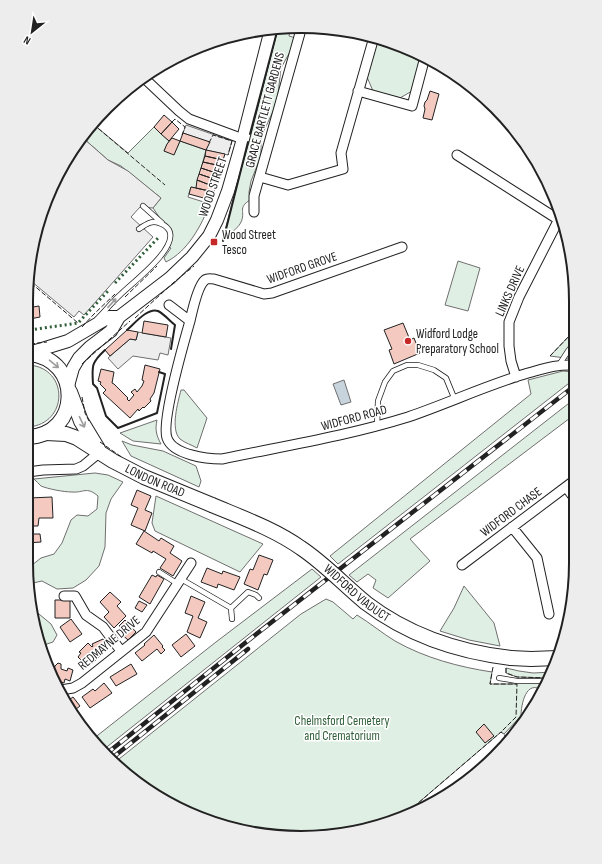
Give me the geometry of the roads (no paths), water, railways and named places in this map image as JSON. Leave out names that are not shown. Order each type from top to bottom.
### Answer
[{"type":"main road","name":"WOOD STREET","points":[[69,388],[75,362],[90,347],[110,331],[119,317],[170,278],[192,257],[209,236],[218,220],[243,139],[270,35]]},
{"type":"main road","name":"WOOD STREET","points":[[33,352],[61,344],[85,332],[109,317],[119,317]]},
{"type":"main road","name":"LONDON ROAD","points":[[33,354],[42,356],[54,363],[64,376],[81,421],[100,452]]},
{"type":"main road","points":[[35,437],[56,426],[64,417],[69,403],[69,388]]},
{"type":"main road","name":"LONDON ROAD","points":[[35,437],[66,434],[77,438],[144,477],[212,505]]},
{"type":"main road","name":"WIDFORD VIADUCT","points":[[212,505],[269,529],[283,537],[316,559],[367,604],[401,625],[420,634],[457,648],[487,655],[531,659],[552,658]]},
{"type":"street","name":"GRACE BARTLETT GARDENS","points":[[254,212],[254,196],[300,33]]},
{"type":"street","name":"GRACE BARTLETT GARDENS","points":[[260,177],[288,185],[343,168],[341,153],[372,43]]},
{"type":"street","points":[[358,91],[412,106],[423,63]]},
{"type":"street","points":[[148,81],[179,112],[189,119],[243,139]]},
{"type":"street","name":"LINKS DRIVE","points":[[457,155],[555,215]]},
{"type":"street","name":"LINKS DRIVE","points":[[516,377],[511,361],[509,346],[509,322],[519,297],[557,223]]},
{"type":"street","name":"WIDFORD GROVE","points":[[190,321],[200,288],[205,280],[214,279],[264,294],[272,293],[402,247]]},
{"type":"street","points":[[169,305],[190,321]]},
{"type":"street","name":"WIDFORD ROAD","points":[[190,321],[168,413],[166,431],[167,438],[171,444],[195,456],[209,459],[222,459],[312,442],[377,426],[455,400],[516,377],[566,365]]},
{"type":"street","points":[[33,471],[76,469],[83,466],[100,452]]},
{"type":"street","name":"WIDFORD CHASE","points":[[462,565],[569,485]]},
{"type":"street","points":[[566,487],[569,491]]},
{"type":"street","points":[[512,527],[537,558],[549,614]]},
{"type":"street","name":"REDMAYNE DRIVE","points":[[65,689],[73,688],[82,683],[146,632],[191,563]]},
{"type":"street","points":[[64,596],[75,596],[86,615],[103,627],[121,651]]},
{"type":"lane","points":[[85,332],[119,295],[164,252],[170,240],[170,232],[143,206]]},
{"type":"lane","points":[[139,229],[152,222],[159,223],[166,227]]},
{"type":"lane","points":[[566,365],[569,350]]},
{"type":"lane","points":[[377,426],[378,401],[385,382],[393,371],[407,365],[418,365],[434,370],[446,378],[455,400]]},
{"type":"lane","points":[[159,572],[231,608]]},
{"type":"lane","points":[[231,608],[248,592],[259,598]]},
{"type":"lane","points":[[231,608],[232,619]]},
{"type":"lane","points":[[499,678],[517,681],[542,681]]},
{"type":"railway","points":[[109,751],[245,643],[569,390]]},
{"type":"railway","points":[[115,756],[248,649]]},
{"type":"place","name":"Wood Street Tesco","points":[[214,242]]},
{"type":"place","name":"Widford Lodge Preparatory School","points":[[408,341]]},
{"type":"park label","name":"Chelmsford Cemetery and Crematorium","points":[[342,728]]}]
